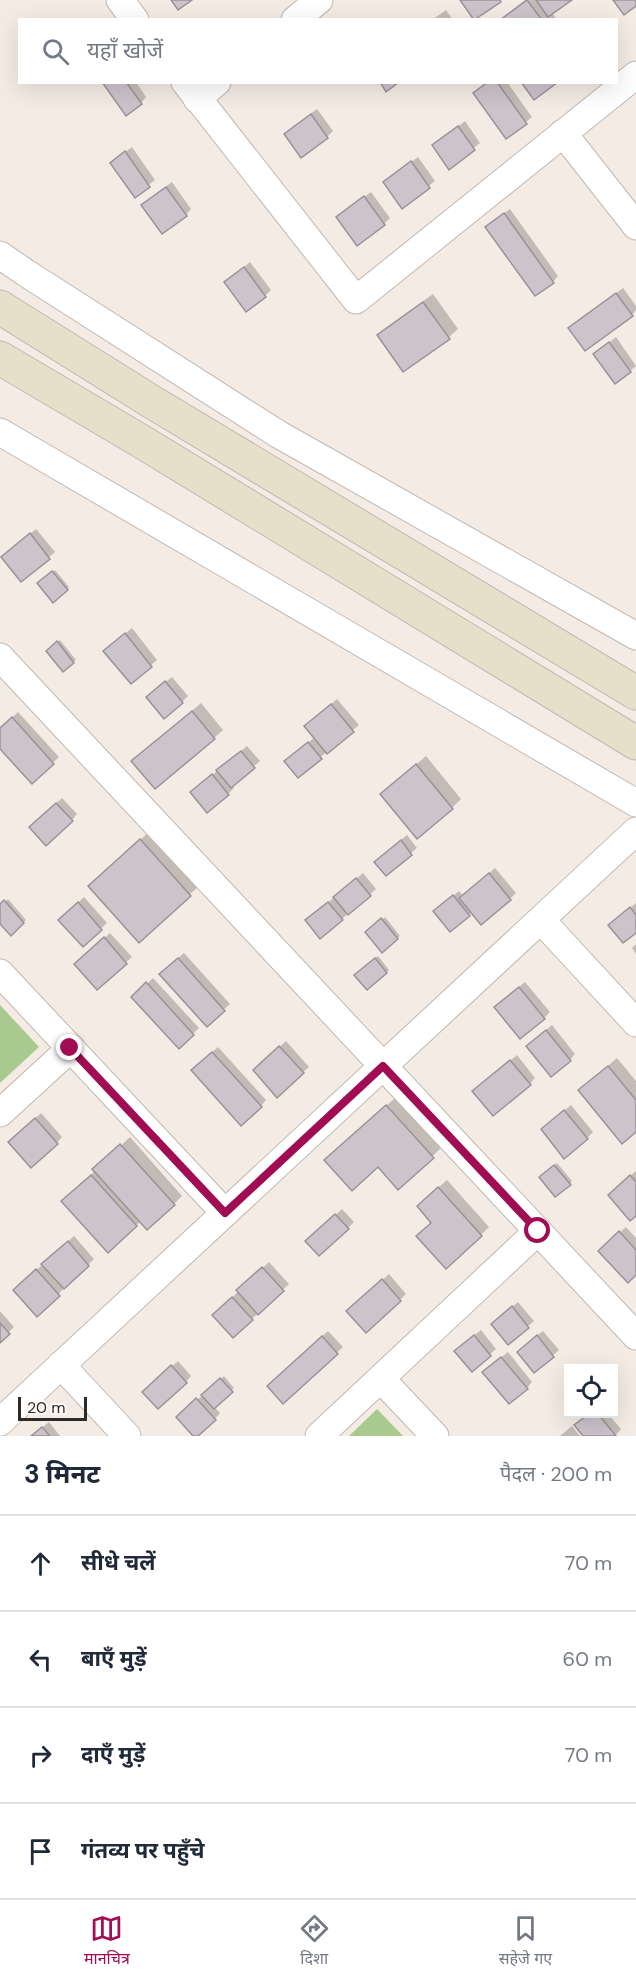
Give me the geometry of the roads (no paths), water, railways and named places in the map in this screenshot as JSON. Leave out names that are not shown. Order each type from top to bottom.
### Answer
[{"type":"street","points":[[120,0],[134,18]]},
{"type":"street","points":[[296,18],[318,0]]},
{"type":"street","points":[[200,88],[356,300],[636,75]]},
{"type":"street","points":[[563,133],[636,226]]},
{"type":"street","points":[[0,255],[278,434],[636,636]]},
{"type":"street","points":[[0,307],[152,402],[636,693]]},
{"type":"street","points":[[3,364],[139,440],[636,743]]},
{"type":"street","points":[[0,432],[636,803]]},
{"type":"street","points":[[2,665],[636,1336]]},
{"type":"street","points":[[0,1422],[636,831]]},
{"type":"street","points":[[541,920],[636,1023]]},
{"type":"street","points":[[0,973],[225,1213]]},
{"type":"street","points":[[0,1113],[70,1048]]},
{"type":"street","points":[[320,1436],[538,1231]]},
{"type":"street","points":[[61,1365],[127,1436]]},
{"type":"street","points":[[381,1378],[435,1436]]}]
